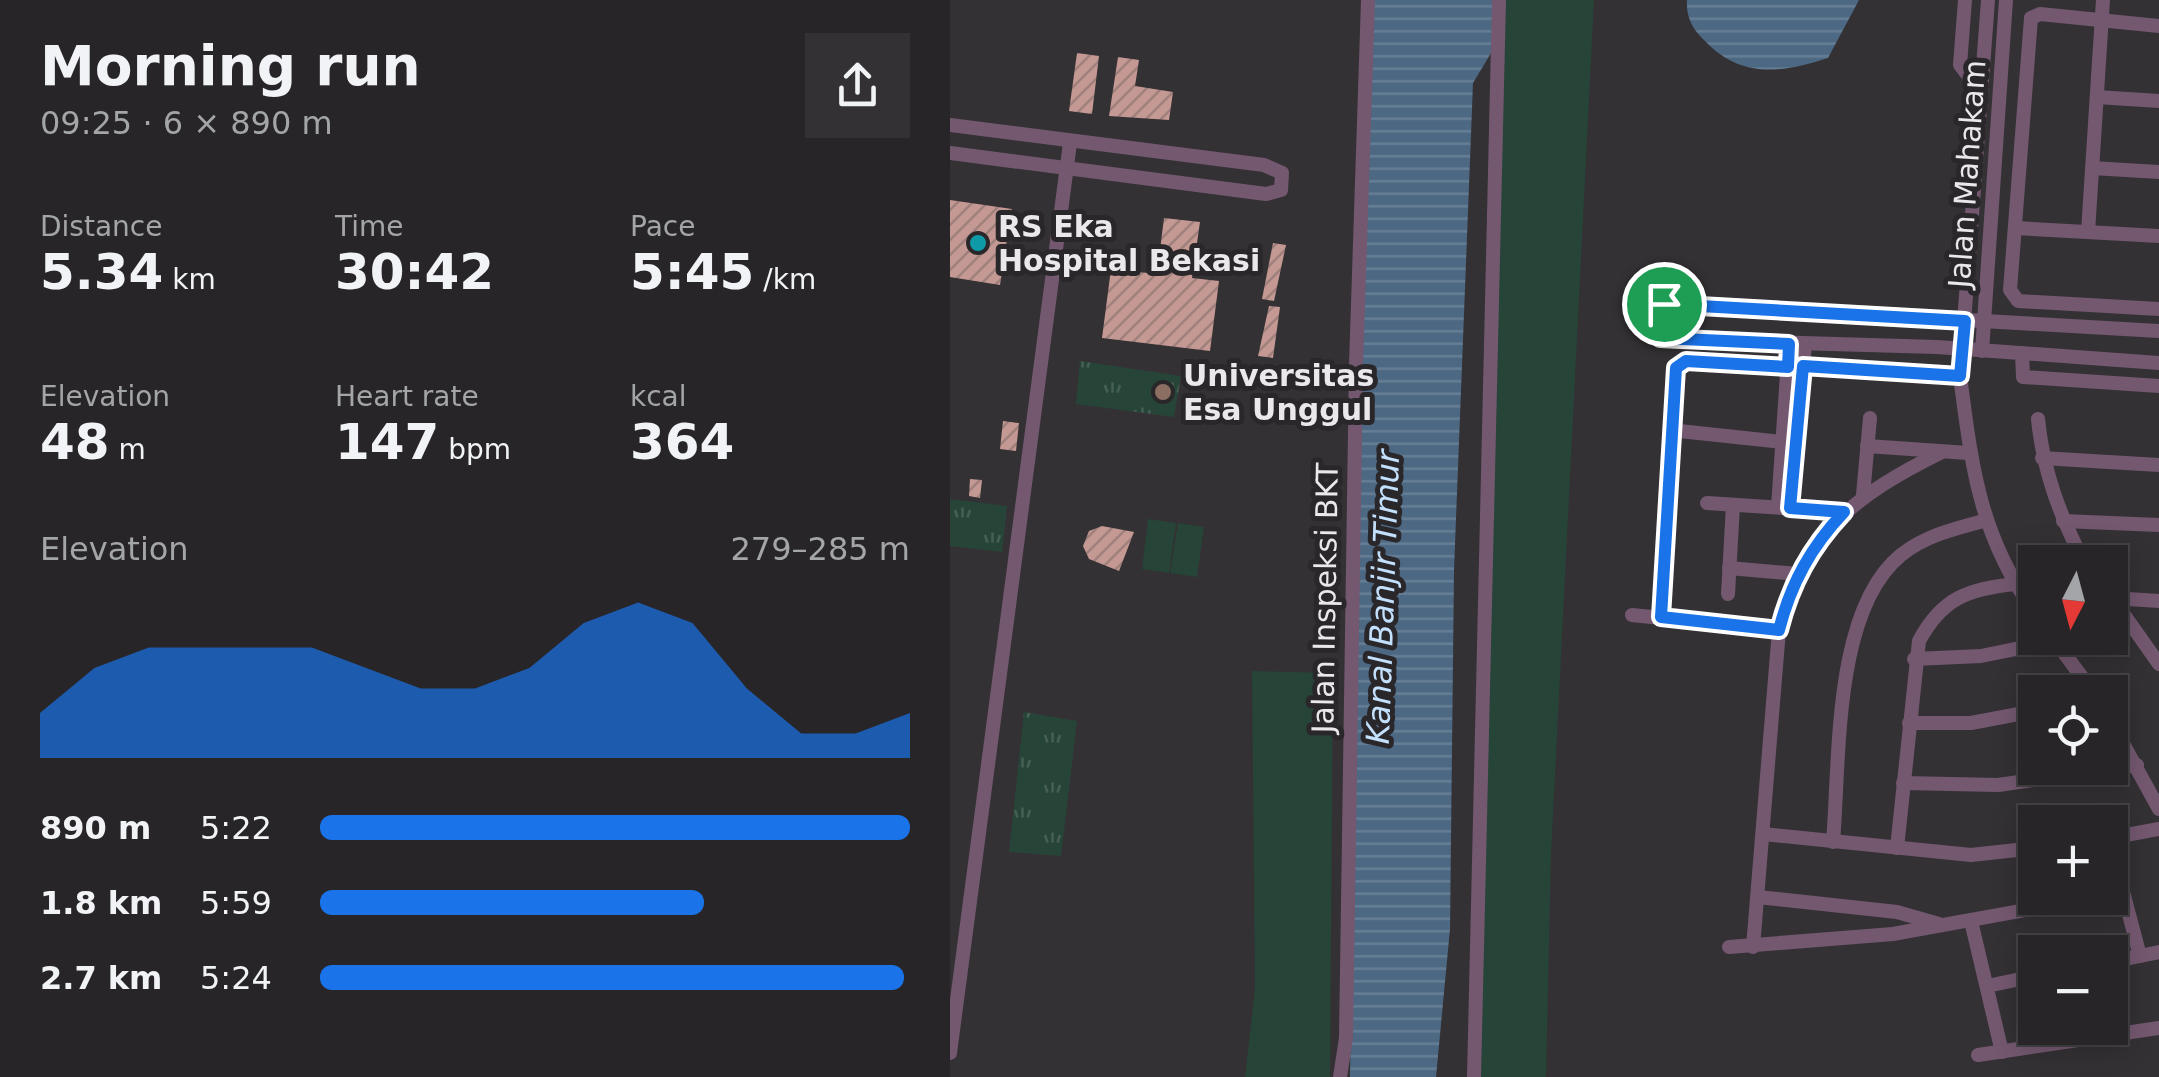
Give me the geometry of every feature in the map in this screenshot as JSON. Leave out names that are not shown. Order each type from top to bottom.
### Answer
[{"type":"street","name":"Jalan Inspeksi BKT","points":[[1340,1077],[1346,1020],[1356,365],[1368,0]]},
{"type":"street","points":[[1474,1077],[1499,0]]},
{"type":"street","points":[[1964,0],[1960,68],[1982,92]]},
{"type":"street","name":"Jalan Mahakam","points":[[1988,0],[1960,376],[1968,453],[1987,520],[2018,590]]},
{"type":"street","name":"Jalan Mahakam","points":[[1982,351],[2006,0]]},
{"type":"street","points":[[2088,232],[2102,0]]},
{"type":"street","points":[[2159,26],[2040,14],[2030,21],[2010,290],[2014,299],[2159,309]]},
{"type":"street","points":[[2097,97],[2159,100]]},
{"type":"street","points":[[950,125],[1264,165],[1279,170],[1284,180],[1281,190],[1266,194],[950,153]]},
{"type":"street","points":[[950,1053],[1070,143]]},
{"type":"street","points":[[2092,168],[2159,172]]},
{"type":"street","points":[[2015,228],[2159,236]]},
{"type":"street","points":[[2159,332],[1668,303],[1657,310],[1660,338],[1982,351],[2159,363]]},
{"type":"street","points":[[1784,508],[1797,344]]},
{"type":"street","points":[[2022,354],[2023,377],[2159,386]]},
{"type":"street","points":[[1661,617],[1670,430],[1678,364],[1960,376]]},
{"type":"street","points":[[1784,508],[1782,442],[1795,371]]},
{"type":"street","points":[[1863,495],[1870,418]]},
{"type":"street","points":[[2038,419],[2042,458],[2063,522],[2075,545]]},
{"type":"street","points":[[1670,430],[1782,442]]},
{"type":"street","points":[[1867,446],[1968,453]]},
{"type":"street","points":[[1753,948],[1779,630],[1798,574],[1820,538],[1863,495],[1942,452]]},
{"type":"street","points":[[2042,458],[2159,465]]},
{"type":"street","points":[[1708,503],[1844,512]]},
{"type":"street","points":[[1728,594],[1733,504]]},
{"type":"street","points":[[1833,842],[1850,647],[1860,612],[1900,556],[1928,538],[1987,520]]},
{"type":"street","points":[[2063,522],[2159,526]]},
{"type":"street","points":[[1729,568],[1798,574]]},
{"type":"street","points":[[1896,848],[1914,658],[1933,615],[1952,598],[1977,588],[2014,584]]},
{"type":"street","points":[[2128,598],[2159,601]]},
{"type":"street","points":[[1632,616],[1779,630]]},
{"type":"street","points":[[2128,620],[2159,664]]},
{"type":"street","points":[[1914,658],[1982,656],[2018,648]]},
{"type":"street","points":[[1909,723],[1971,723],[2018,714]]},
{"type":"street","points":[[2128,750],[2159,810]]},
{"type":"street","points":[[1904,783],[1998,784],[2136,764]]},
{"type":"street","points":[[2128,835],[2159,829]]},
{"type":"street","points":[[1762,834],[1971,855],[2018,850]]},
{"type":"street","points":[[1758,897],[1907,914],[1944,925]]},
{"type":"street","points":[[1729,947],[1753,948],[1971,922],[2018,913]]},
{"type":"street","points":[[2125,915],[2140,956]]},
{"type":"street","points":[[1971,922],[2002,1052]]},
{"type":"street","points":[[2128,958],[2159,952]]},
{"type":"street","points":[[1987,986],[2018,980]]},
{"type":"street","points":[[1978,1055],[2159,1028]]},
{"type":"green space","points":[[1499,0],[1594,0],[1551,854],[1546,1077],[1472,1077]]},
{"type":"green space","points":[[1080,361],[1181,376],[1174,417],[1076,404]]},
{"type":"green space","points":[[950,499],[1007,506],[1002,552],[950,546]]},
{"type":"green space","points":[[1148,519],[1176,523],[1169,573],[1142,569]]},
{"type":"green space","points":[[1178,523],[1204,527],[1197,577],[1170,573]]},
{"type":"green space","points":[[1252,671],[1333,673],[1330,1077],[1245,1077],[1255,988]]},
{"type":"green space","points":[[1024,712],[1077,721],[1061,856],[1009,852]]},
{"type":"water","name":"Kanal Banjir Timur","points":[[1372,0],[1499,0],[1497,43],[1473,83],[1454,570],[1450,929],[1436,1077],[1350,1077],[1360,316]]},
{"type":"water","points":[[1687,0],[1859,0],[1828,58],[1794,67],[1763,69],[1733,62],[1705,41],[1691,22]]},
{"type":"building","points":[[1077,53],[1099,56],[1092,114],[1069,111]]},
{"type":"building","points":[[1118,57],[1139,60],[1135,86],[1173,92],[1169,120],[1109,116]]},
{"type":"building","name":"RS Eka Hospital Bekasi","points":[[950,200],[1012,209],[1000,285],[950,277]]},
{"type":"building","points":[[1164,218],[1200,222],[1192,278],[1219,281],[1210,351],[1102,338],[1111,269],[1157,274]]},
{"type":"building","points":[[1273,243],[1286,245],[1274,301],[1262,299]]},
{"type":"building","points":[[1269,306],[1280,307],[1273,358],[1258,356]]},
{"type":"building","points":[[1003,421],[1019,423],[1016,451],[1000,449]]},
{"type":"building","points":[[970,479],[982,480],[980,498],[969,496]]},
{"type":"building","points":[[1102,526],[1134,532],[1119,571],[1089,559],[1083,546],[1089,531]]},
{"type":"place","name":"RS Eka Hospital Bekasi","points":[[978,243]]},
{"type":"place","name":"Universitas Esa Unggul","points":[[1163,392]]},
{"type":"route","points":[[1664,304],[1965,321],[1960,376],[1803,366],[1790,508],[1844,512],[1820,538],[1798,574],[1779,630],[1661,617],[1676,368],[1686,361],[1788,367],[1789,344],[1660,338],[1656,335],[1657,310],[1664,304]]}]
